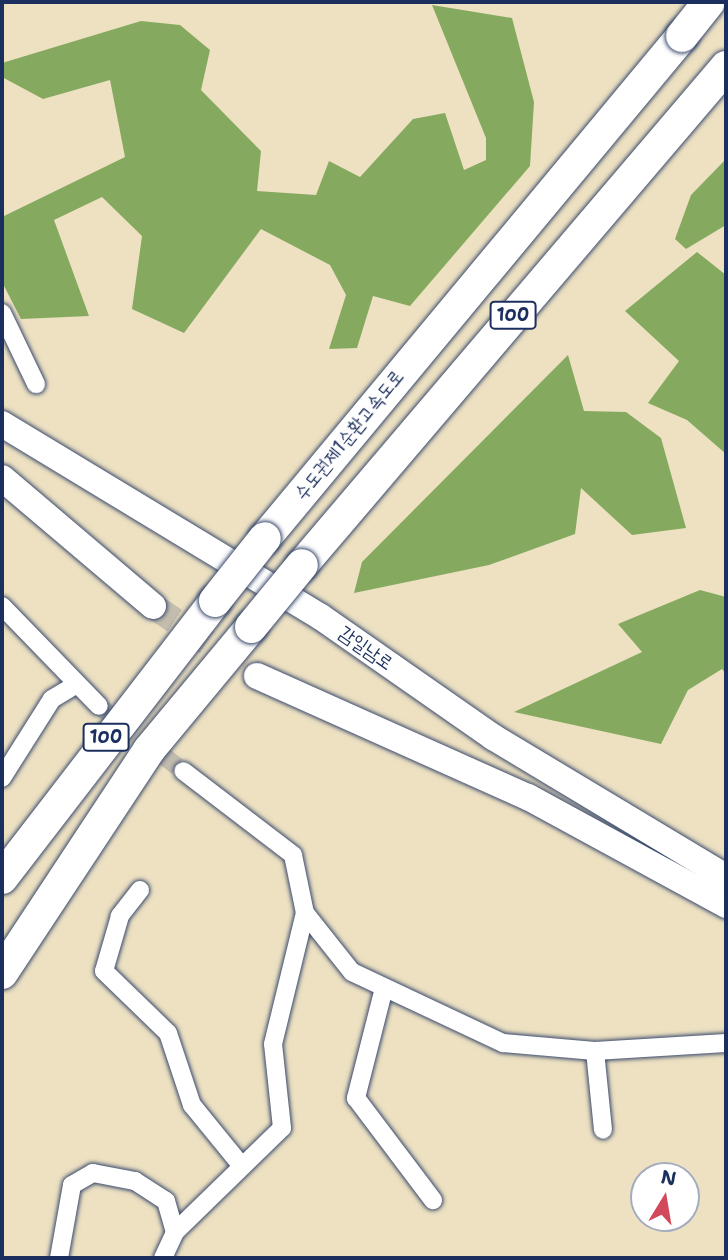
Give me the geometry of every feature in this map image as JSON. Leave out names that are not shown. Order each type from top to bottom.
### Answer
[{"type":"highway","name":"수도권제1순환고속도로","points":[[2,878],[265,538],[709,2]]},
{"type":"highway","name":"100","points":[[2,973],[69,867],[149,750],[302,565],[726,67]]},
{"type":"highway","name":"100","points":[[2,957],[69,867]]},
{"type":"main road","name":"감일남로","points":[[2,424],[321,617],[493,737],[726,877]]},
{"type":"main road","points":[[2,478],[153,606]]},
{"type":"main road","points":[[257,676],[528,797],[726,905]]},
{"type":"street","points":[[2,313],[36,384]]},
{"type":"street","points":[[2,606],[74,686],[99,706]]},
{"type":"street","points":[[2,778],[52,699],[74,686]]},
{"type":"street","points":[[163,1258],[175,1232],[282,1128],[273,1044],[305,913],[293,855],[183,771]]},
{"type":"street","points":[[140,890],[120,916],[104,971],[168,1033],[192,1105],[241,1165]]},
{"type":"street","points":[[305,913],[352,972],[503,1044],[595,1051],[726,1043]]},
{"type":"street","points":[[384,988],[356,1098],[433,1200]]},
{"type":"street","points":[[595,1051],[603,1130]]},
{"type":"street","points":[[59,1258],[72,1185],[93,1173],[135,1181],[166,1201],[175,1232]]},
{"type":"green space","points":[[432,5],[512,18],[534,102],[530,166],[410,306],[373,296],[357,348],[329,349],[346,295],[330,265],[261,229],[184,333],[132,309],[142,236],[102,197],[54,220],[89,316],[21,319],[2,282],[2,217],[125,157],[110,80],[43,99],[2,77],[2,63],[141,21],[180,25],[210,50],[201,90],[261,151],[257,191],[316,195],[329,161],[360,177],[413,119],[445,113],[464,170],[486,160],[486,138]]},
{"type":"green space","points":[[726,159],[726,225],[686,249],[675,239],[691,195]]},
{"type":"green space","points":[[697,252],[726,275],[726,454],[687,420],[648,403],[679,361],[625,311]]},
{"type":"green space","points":[[568,355],[584,411],[626,412],[661,438],[686,528],[632,535],[581,488],[575,534],[489,565],[354,593],[362,562]]},
{"type":"green space","points":[[700,590],[726,597],[726,674],[722,669],[688,690],[661,744],[514,712],[642,652],[618,624]]},
{"type":"tunnel","points":[[153,606],[257,676]]},
{"type":"tunnel","points":[[99,706],[183,771]]}]
